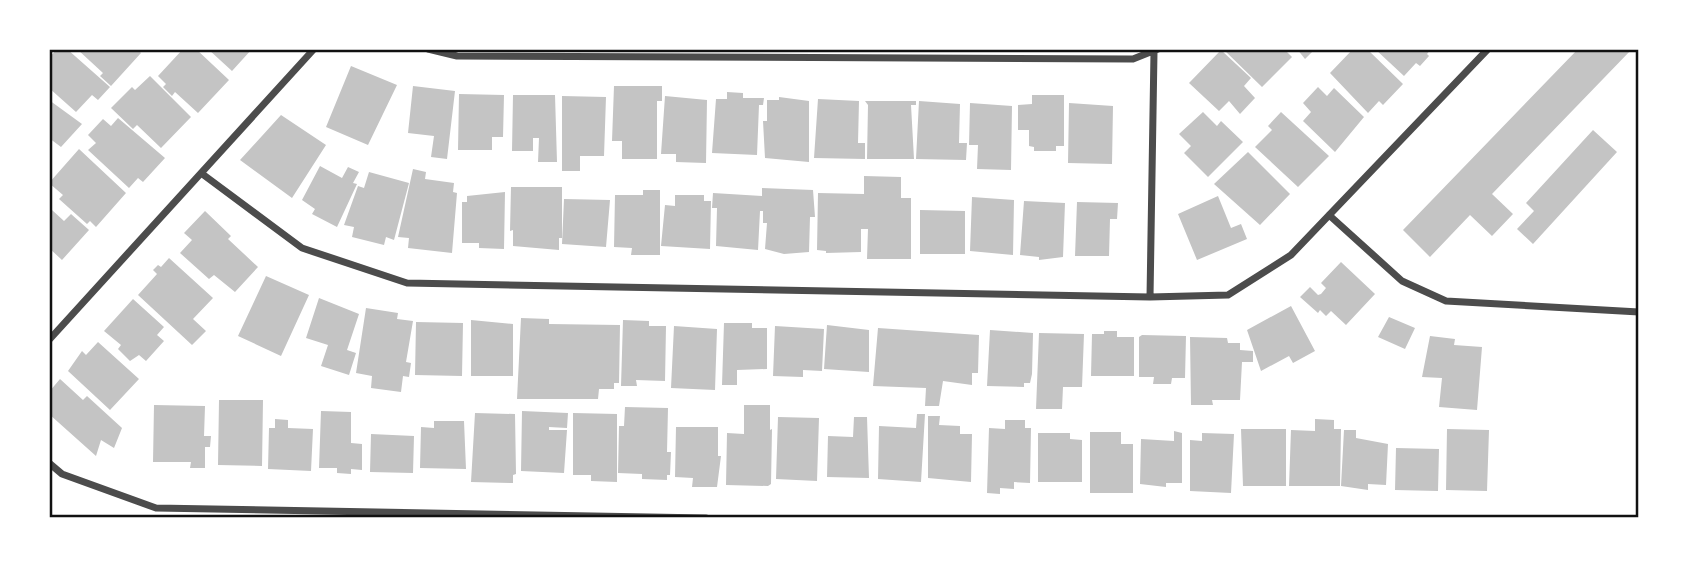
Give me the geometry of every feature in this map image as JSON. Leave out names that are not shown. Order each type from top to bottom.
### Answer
[{"type":"street","points":[[49,340],[314,49]]},
{"type":"street","points":[[428,49],[457,57],[1133,60],[1156,50],[1150,298]]},
{"type":"street","points":[[201,173],[302,248],[407,283],[1150,298],[1228,295],[1291,255],[1488,49]]},
{"type":"street","points":[[1329,215],[1402,281],[1446,301],[1639,312]]},
{"type":"street","points":[[49,463],[62,474],[156,508],[706,518]]},
{"type":"building","points":[[57,49],[67,49],[110,87],[98,100],[92,95],[76,112],[49,88],[49,58]]},
{"type":"building","points":[[77,49],[137,49],[141,53],[111,86],[100,76],[103,73]]},
{"type":"building","points":[[183,49],[196,49],[229,80],[198,113],[175,92],[172,96],[163,87],[166,84],[158,76]]},
{"type":"building","points":[[208,49],[252,49],[232,71]]},
{"type":"building","points":[[1223,49],[1284,49],[1292,57],[1262,87]]},
{"type":"building","points":[[1297,49],[1315,49],[1305,59]]},
{"type":"building","points":[[1353,49],[1367,49],[1403,84],[1383,105],[1379,101],[1368,113],[1330,73]]},
{"type":"building","points":[[1375,49],[1431,49],[1427,54],[1429,56],[1420,66],[1416,63],[1404,76]]},
{"type":"building","points":[[1578,49],[1632,49],[1492,194],[1513,214],[1492,236],[1470,215],[1430,257],[1403,230]]},
{"type":"building","points":[[1221,50],[1251,78],[1244,86],[1255,98],[1240,114],[1229,101],[1219,111],[1189,83]]},
{"type":"building","points":[[351,66],[397,85],[368,145],[326,127]]},
{"type":"building","points":[[150,76],[191,117],[161,148],[137,125],[133,129],[111,108],[132,87],[135,90]]},
{"type":"building","points":[[413,86],[455,91],[447,159],[431,157],[434,136],[408,133]]},
{"type":"building","points":[[614,86],[662,86],[662,101],[657,101],[657,159],[622,159],[622,141],[612,141]]},
{"type":"building","points":[[1318,87],[1327,96],[1334,88],[1364,117],[1335,152],[1303,121],[1311,112],[1303,103]]},
{"type":"building","points":[[727,92],[743,93],[743,98],[764,98],[763,105],[759,105],[757,155],[712,153],[716,99],[727,99]]},
{"type":"building","points":[[459,94],[504,95],[503,137],[492,137],[492,150],[458,150]]},
{"type":"building","points":[[513,95],[555,95],[557,162],[538,162],[539,138],[533,138],[533,151],[512,151]]},
{"type":"building","points":[[1032,95],[1064,95],[1064,146],[1056,146],[1056,151],[1034,151],[1034,147],[1029,146],[1029,130],[1018,130],[1018,105],[1032,104]]},
{"type":"building","points":[[562,96],[606,97],[604,156],[580,156],[580,171],[562,171]]},
{"type":"building","points":[[665,96],[707,100],[706,163],[676,162],[676,154],[661,154]]},
{"type":"building","points":[[779,97],[809,101],[809,162],[765,158],[763,121],[767,121],[767,100],[779,100]]},
{"type":"building","points":[[818,99],[859,101],[858,143],[865,143],[865,159],[814,158]]},
{"type":"building","points":[[49,100],[82,124],[61,147],[49,138]]},
{"type":"building","points":[[865,101],[916,101],[916,105],[911,105],[914,159],[867,159],[868,105]]},
{"type":"building","points":[[919,101],[960,104],[959,143],[967,143],[966,160],[916,159]]},
{"type":"building","points":[[970,103],[1012,106],[1011,170],[977,169],[978,145],[969,145]]},
{"type":"building","points":[[1069,103],[1113,106],[1112,164],[1068,163]]},
{"type":"building","points":[[1203,112],[1217,126],[1221,121],[1243,142],[1208,177],[1184,153],[1191,146],[1179,134]]},
{"type":"building","points":[[1281,112],[1329,156],[1298,187],[1255,147],[1272,130],[1268,126]]},
{"type":"building","points":[[281,115],[326,145],[292,198],[240,160]]},
{"type":"building","points":[[118,118],[165,158],[143,182],[138,178],[129,188],[88,150],[96,143],[88,135],[103,119],[111,126]]},
{"type":"building","points":[[1593,130],[1617,152],[1533,244],[1517,229],[1534,211],[1526,203]]},
{"type":"building","points":[[79,149],[126,193],[96,227],[90,221],[87,224],[59,199],[63,195],[49,183]]},
{"type":"building","points":[[1248,152],[1290,194],[1260,225],[1214,184]]},
{"type":"building","points":[[320,166],[342,178],[348,167],[359,172],[353,183],[357,184],[337,227],[312,214],[315,209],[302,200]]},
{"type":"building","points":[[413,169],[426,172],[425,179],[454,183],[453,192],[457,193],[452,253],[408,248],[409,238],[398,237]]},
{"type":"building","points":[[369,172],[409,183],[394,240],[386,237],[384,245],[352,237],[354,227],[344,225],[358,186],[364,188]]},
{"type":"building","points":[[864,176],[901,177],[901,198],[911,198],[911,259],[867,259],[868,229],[861,229],[861,252],[826,253],[817,250],[818,193],[864,194]]},
{"type":"building","points":[[511,187],[562,187],[562,238],[559,238],[559,250],[513,246],[513,230],[510,231]]},
{"type":"building","points":[[762,188],[813,190],[815,217],[810,217],[809,252],[784,254],[765,249],[767,223],[763,223],[763,211],[760,211],[758,250],[716,246],[717,208],[712,208],[713,193],[762,196]]},
{"type":"building","points":[[643,190],[660,190],[660,255],[631,255],[632,248],[614,247],[615,195],[643,195]]},
{"type":"building","points":[[505,192],[504,249],[479,248],[479,243],[462,243],[462,202],[467,202],[467,196]]},
{"type":"building","points":[[675,195],[704,195],[704,201],[711,201],[710,249],[661,246],[665,205],[675,206]]},
{"type":"building","points":[[1218,196],[1231,228],[1241,224],[1247,239],[1197,260],[1178,214]]},
{"type":"building","points":[[972,197],[1014,200],[1013,255],[970,251]]},
{"type":"building","points":[[564,199],[610,200],[606,247],[562,244]]},
{"type":"building","points":[[1024,201],[1065,203],[1063,257],[1039,260],[1039,257],[1020,255]]},
{"type":"building","points":[[1077,202],[1118,203],[1117,219],[1110,219],[1109,256],[1075,256]]},
{"type":"building","points":[[52,210],[64,221],[71,214],[89,230],[62,260],[49,248]]},
{"type":"building","points":[[920,210],[965,211],[965,254],[920,254]]},
{"type":"building","points":[[205,211],[231,236],[228,239],[258,267],[235,292],[214,275],[209,279],[180,253],[192,240],[184,233]]},
{"type":"building","points":[[169,258],[213,298],[193,319],[206,331],[192,345],[138,295],[157,274],[153,270],[158,265],[161,267]]},
{"type":"building","points":[[1341,262],[1375,294],[1346,325],[1331,311],[1326,316],[1320,310],[1318,313],[1300,297],[1310,287],[1318,295],[1321,294],[1326,288],[1321,283]]},
{"type":"building","points":[[266,276],[309,295],[281,356],[238,336]]},
{"type":"building","points":[[319,298],[359,314],[347,350],[356,353],[349,375],[321,366],[328,345],[306,338]]},
{"type":"building","points":[[133,299],[164,327],[157,335],[164,341],[146,361],[139,355],[130,361],[118,349],[121,345],[104,331]]},
{"type":"building","points":[[1291,306],[1315,351],[1293,363],[1289,356],[1261,371],[1247,330]]},
{"type":"building","points":[[366,308],[398,313],[397,319],[413,321],[406,362],[411,363],[409,377],[403,376],[401,392],[371,388],[372,376],[356,373]]},
{"type":"building","points":[[1389,317],[1415,328],[1405,349],[1378,337]]},
{"type":"building","points":[[521,318],[549,319],[549,324],[620,325],[619,383],[614,383],[614,389],[599,389],[598,399],[517,399]]},
{"type":"building","points":[[471,320],[513,324],[513,376],[471,376]]},
{"type":"building","points":[[623,320],[649,321],[649,326],[666,326],[665,381],[636,380],[637,386],[621,386]]},
{"type":"building","points":[[416,322],[463,323],[462,376],[415,375]]},
{"type":"building","points":[[724,323],[752,323],[752,328],[767,328],[767,369],[737,370],[737,385],[722,385]]},
{"type":"building","points":[[827,325],[869,330],[869,372],[824,369]]},
{"type":"building","points":[[674,326],[717,329],[715,390],[671,388]]},
{"type":"building","points":[[775,326],[824,329],[822,371],[803,370],[803,377],[773,376]]},
{"type":"building","points":[[878,328],[979,335],[978,373],[972,373],[972,385],[943,381],[939,406],[925,406],[926,388],[873,386]]},
{"type":"building","points":[[990,330],[1033,333],[1030,383],[1024,383],[1024,387],[987,386]]},
{"type":"building","points":[[1104,331],[1117,331],[1117,337],[1134,337],[1134,376],[1091,376],[1092,334],[1104,334]]},
{"type":"building","points":[[1039,333],[1084,334],[1082,387],[1063,387],[1062,409],[1036,409]]},
{"type":"building","points":[[1186,336],[1185,378],[1172,378],[1171,384],[1153,384],[1154,377],[1139,377],[1139,337]]},
{"type":"building","points":[[1430,336],[1455,339],[1454,345],[1482,347],[1477,410],[1439,407],[1442,378],[1422,377]]},
{"type":"building","points":[[1190,337],[1227,338],[1228,343],[1240,343],[1240,350],[1253,351],[1253,362],[1242,362],[1240,400],[1212,400],[1213,405],[1191,405]]},
{"type":"building","points":[[98,342],[139,379],[110,410],[68,371],[82,351],[86,355]]},
{"type":"building","points":[[60,379],[83,400],[87,396],[122,428],[114,448],[101,440],[96,456],[49,414],[49,392]]},
{"type":"building","points":[[219,400],[263,400],[262,466],[218,465]]},
{"type":"building","points":[[154,405],[205,406],[204,436],[211,436],[210,447],[205,447],[205,468],[190,468],[191,462],[153,462]]},
{"type":"building","points":[[744,405],[770,405],[771,484],[768,486],[726,485],[727,433],[744,434]]},
{"type":"building","points":[[625,407],[668,408],[667,452],[671,452],[670,475],[667,475],[667,480],[642,479],[642,474],[618,473],[619,426],[624,426]]},
{"type":"building","points":[[321,411],[351,412],[351,443],[362,444],[362,470],[351,469],[351,474],[337,473],[337,468],[319,468]]},
{"type":"building","points":[[522,411],[568,413],[567,428],[549,427],[549,430],[567,430],[564,473],[521,471]]},
{"type":"building","points":[[475,413],[515,414],[516,474],[513,475],[513,483],[471,482]]},
{"type":"building","points":[[573,413],[617,414],[617,482],[591,481],[591,475],[573,475]]},
{"type":"building","points":[[917,414],[925,414],[921,482],[878,479],[879,426],[916,428]]},
{"type":"building","points":[[928,416],[940,416],[939,425],[960,426],[960,434],[972,434],[971,482],[928,478]]},
{"type":"building","points":[[778,417],[819,418],[817,481],[776,479]]},
{"type":"building","points":[[854,417],[867,417],[869,478],[827,477],[828,436],[853,437]]},
{"type":"building","points":[[275,419],[288,420],[288,428],[313,429],[311,471],[268,469],[269,428],[275,428]]},
{"type":"building","points":[[1315,419],[1334,420],[1334,429],[1341,429],[1340,486],[1289,486],[1291,430],[1315,431]]},
{"type":"building","points":[[1005,420],[1025,420],[1025,428],[1031,428],[1030,483],[1014,482],[1014,489],[1000,488],[1000,494],[987,493],[989,428],[1005,429]]},
{"type":"building","points":[[434,421],[464,421],[466,469],[420,468],[421,427],[434,428]]},
{"type":"building","points":[[676,427],[718,427],[718,456],[721,456],[717,487],[692,487],[693,478],[675,477]]},
{"type":"building","points":[[1241,429],[1286,429],[1286,486],[1243,486]]},
{"type":"building","points":[[1447,429],[1489,430],[1487,491],[1446,490]]},
{"type":"building","points":[[1344,430],[1356,430],[1356,438],[1388,444],[1386,485],[1368,484],[1368,490],[1341,486]]},
{"type":"building","points":[[1174,431],[1182,433],[1182,483],[1166,483],[1166,487],[1140,484],[1141,439],[1174,441]]},
{"type":"building","points":[[1090,432],[1121,432],[1121,444],[1133,444],[1133,493],[1090,493]]},
{"type":"building","points":[[1038,433],[1070,433],[1070,439],[1082,440],[1082,482],[1038,482]]},
{"type":"building","points":[[1202,433],[1234,434],[1231,493],[1190,491],[1190,440],[1202,441]]},
{"type":"building","points":[[371,434],[414,436],[413,473],[370,472]]},
{"type":"building","points":[[1396,448],[1439,449],[1438,491],[1395,490]]}]
